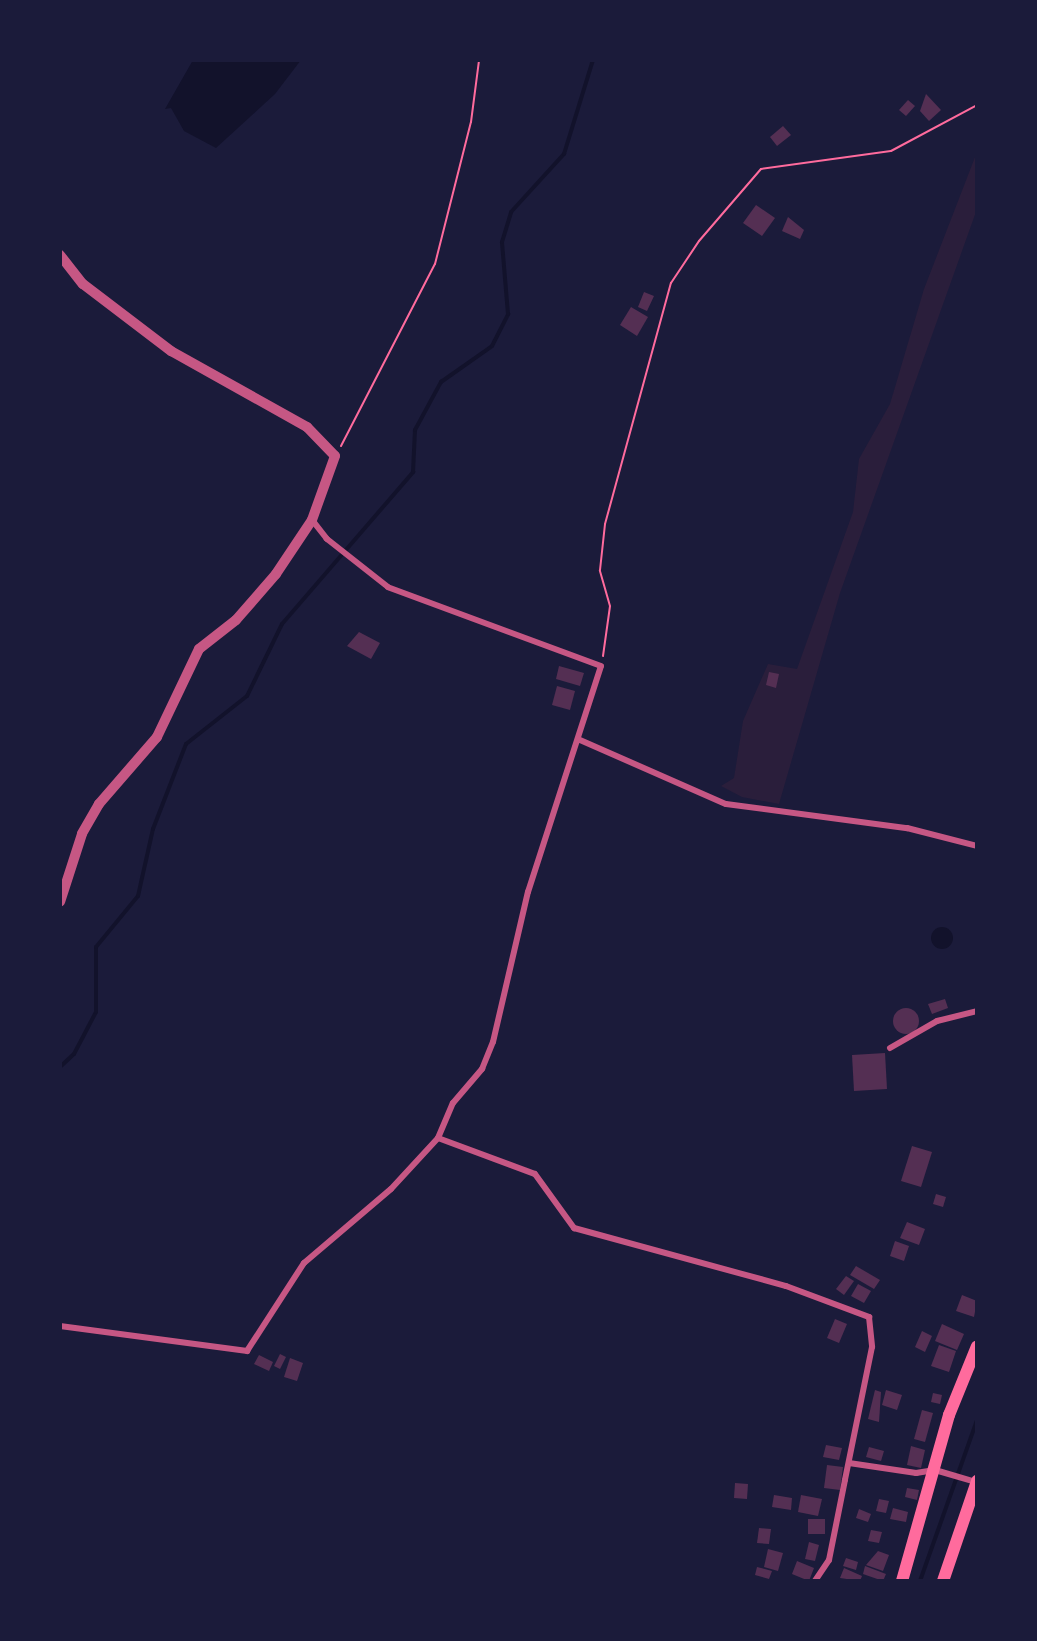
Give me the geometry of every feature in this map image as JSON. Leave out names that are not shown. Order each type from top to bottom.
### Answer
[{"type":"main road","points":[[902,1581],[949,1415],[977,1346]]},
{"type":"main road","points":[[943,1581],[977,1482]]},
{"type":"street","points":[[60,255],[83,284],[171,351],[307,427],[335,456],[312,520],[243,612],[200,650],[157,737],[99,804],[82,834],[60,902]]},
{"type":"street","points":[[60,1326],[247,1351],[304,1263],[391,1189],[438,1138],[453,1103],[482,1069],[493,1042],[528,892],[602,677],[601,666],[461,617],[388,587],[327,539],[312,520]]},
{"type":"street","points":[[580,740],[726,804],[907,828],[977,846]]},
{"type":"street","points":[[890,1048],[937,1021],[977,1011]]},
{"type":"street","points":[[438,1138],[535,1174],[574,1228],[786,1286],[869,1317],[872,1347],[829,1560],[815,1581]]},
{"type":"street","points":[[849,1462],[916,1473],[935,1470],[977,1482]]},
{"type":"path","points":[[335,456],[386,368],[435,264],[468,134],[479,60]]},
{"type":"path","points":[[602,677],[610,606],[600,570],[605,524],[671,283],[699,241],[761,169],[891,151],[977,105]]},
{"type":"shaded area","points":[[193,60],[301,60],[275,94],[216,148],[184,131],[171,108],[165,109]]},
{"type":"shaded area","points":[[977,152],[977,209],[840,593],[779,804],[742,797],[721,786],[734,778],[743,721],[768,664],[797,669],[853,512],[859,459],[890,404],[924,289]]},
{"type":"shaded area","points":[[942,927],[950,930],[953,938],[950,946],[942,949],[934,946],[931,938],[934,930]]},
{"type":"building","points":[[926,94],[941,110],[929,121],[920,111]]},
{"type":"building","points":[[908,100],[915,106],[906,116],[899,110]]},
{"type":"building","points":[[783,126],[791,135],[777,146],[770,137]]},
{"type":"building","points":[[756,205],[775,218],[762,236],[743,223]]},
{"type":"building","points":[[788,217],[804,230],[800,239],[782,231]]},
{"type":"building","points":[[644,292],[654,296],[647,311],[638,307]]},
{"type":"building","points":[[631,307],[648,317],[637,336],[620,325]]},
{"type":"building","points":[[359,632],[380,643],[371,659],[347,646]]},
{"type":"building","points":[[559,666],[584,673],[580,686],[556,679]]},
{"type":"building","points":[[769,672],[779,674],[776,688],[766,685]]},
{"type":"building","points":[[557,686],[575,691],[570,710],[552,705]]},
{"type":"building","points":[[945,999],[948,1008],[932,1014],[928,1004]]},
{"type":"building","points":[[906,1008],[915,1012],[919,1021],[915,1030],[906,1034],[897,1030],[893,1021],[897,1012]]},
{"type":"building","points":[[885,1053],[887,1089],[854,1091],[852,1055]]},
{"type":"building","points":[[912,1146],[932,1152],[921,1187],[901,1181]]},
{"type":"building","points":[[936,1194],[946,1197],[943,1207],[933,1204]]},
{"type":"building","points":[[907,1222],[925,1229],[919,1245],[900,1238]]},
{"type":"building","points":[[895,1241],[909,1246],[904,1261],[890,1256]]},
{"type":"building","points":[[856,1266],[880,1280],[874,1289],[850,1275]]},
{"type":"building","points":[[846,1276],[854,1281],[844,1295],[836,1289]]},
{"type":"building","points":[[858,1284],[871,1291],[864,1303],[851,1296]]},
{"type":"building","points":[[962,1295],[977,1301],[974,1317],[956,1311]]},
{"type":"building","points":[[835,1319],[847,1324],[839,1343],[827,1338]]},
{"type":"building","points":[[942,1324],[964,1334],[957,1350],[935,1341]]},
{"type":"building","points":[[922,1331],[932,1336],[925,1352],[915,1347]]},
{"type":"building","points":[[939,1345],[956,1351],[949,1372],[931,1366]]},
{"type":"building","points":[[280,1354],[286,1357],[280,1369],[274,1366]]},
{"type":"building","points":[[259,1355],[273,1362],[269,1371],[254,1364]]},
{"type":"building","points":[[290,1358],[303,1363],[297,1381],[284,1377]]},
{"type":"building","points":[[875,1390],[881,1392],[879,1422],[868,1419]]},
{"type":"building","points":[[886,1390],[902,1395],[897,1410],[882,1405]]},
{"type":"building","points":[[933,1393],[942,1395],[940,1404],[931,1402]]},
{"type":"building","points":[[922,1410],[933,1413],[925,1442],[914,1439]]},
{"type":"building","points":[[826,1445],[842,1448],[839,1460],[823,1457]]},
{"type":"building","points":[[911,1446],[925,1450],[921,1468],[907,1465]]},
{"type":"building","points":[[869,1447],[884,1451],[881,1461],[866,1457]]},
{"type":"building","points":[[827,1465],[843,1467],[840,1490],[824,1488]]},
{"type":"building","points":[[735,1483],[748,1484],[747,1499],[734,1498]]},
{"type":"building","points":[[907,1488],[919,1490],[917,1500],[905,1497]]},
{"type":"building","points":[[774,1495],[792,1498],[791,1510],[772,1507]]},
{"type":"building","points":[[801,1495],[822,1499],[818,1516],[798,1512]]},
{"type":"building","points":[[879,1499],[889,1501],[886,1513],[876,1511]]},
{"type":"building","points":[[893,1508],[908,1512],[906,1522],[890,1519]]},
{"type":"building","points":[[859,1509],[871,1514],[868,1522],[856,1518]]},
{"type":"building","points":[[808,1519],[825,1519],[825,1534],[808,1534]]},
{"type":"building","points":[[759,1528],[771,1529],[769,1544],[757,1543]]},
{"type":"building","points":[[871,1530],[882,1532],[879,1543],[868,1541]]},
{"type":"building","points":[[809,1542],[819,1545],[815,1561],[805,1559]]},
{"type":"building","points":[[768,1549],[783,1553],[778,1571],[764,1567]]},
{"type":"building","points":[[878,1551],[889,1555],[883,1571],[866,1565]]},
{"type":"building","points":[[846,1558],[858,1562],[856,1570],[843,1566]]},
{"type":"building","points":[[797,1561],[814,1568],[809,1581],[792,1574]]},
{"type":"building","points":[[865,1566],[886,1574],[883,1581],[863,1574]]},
{"type":"building","points":[[757,1567],[772,1571],[769,1579],[755,1575]]},
{"type":"building","points":[[844,1568],[862,1576],[860,1581],[840,1578]]},
{"type":"waterway","points":[[60,1067],[74,1054],[96,1012],[96,947],[138,896],[153,829],[186,744],[247,696],[282,624],[413,472],[415,430],[441,382],[492,346],[508,314],[502,242],[511,212],[564,154],[593,60]]},
{"type":"waterway","points":[[920,1581],[977,1420]]}]
